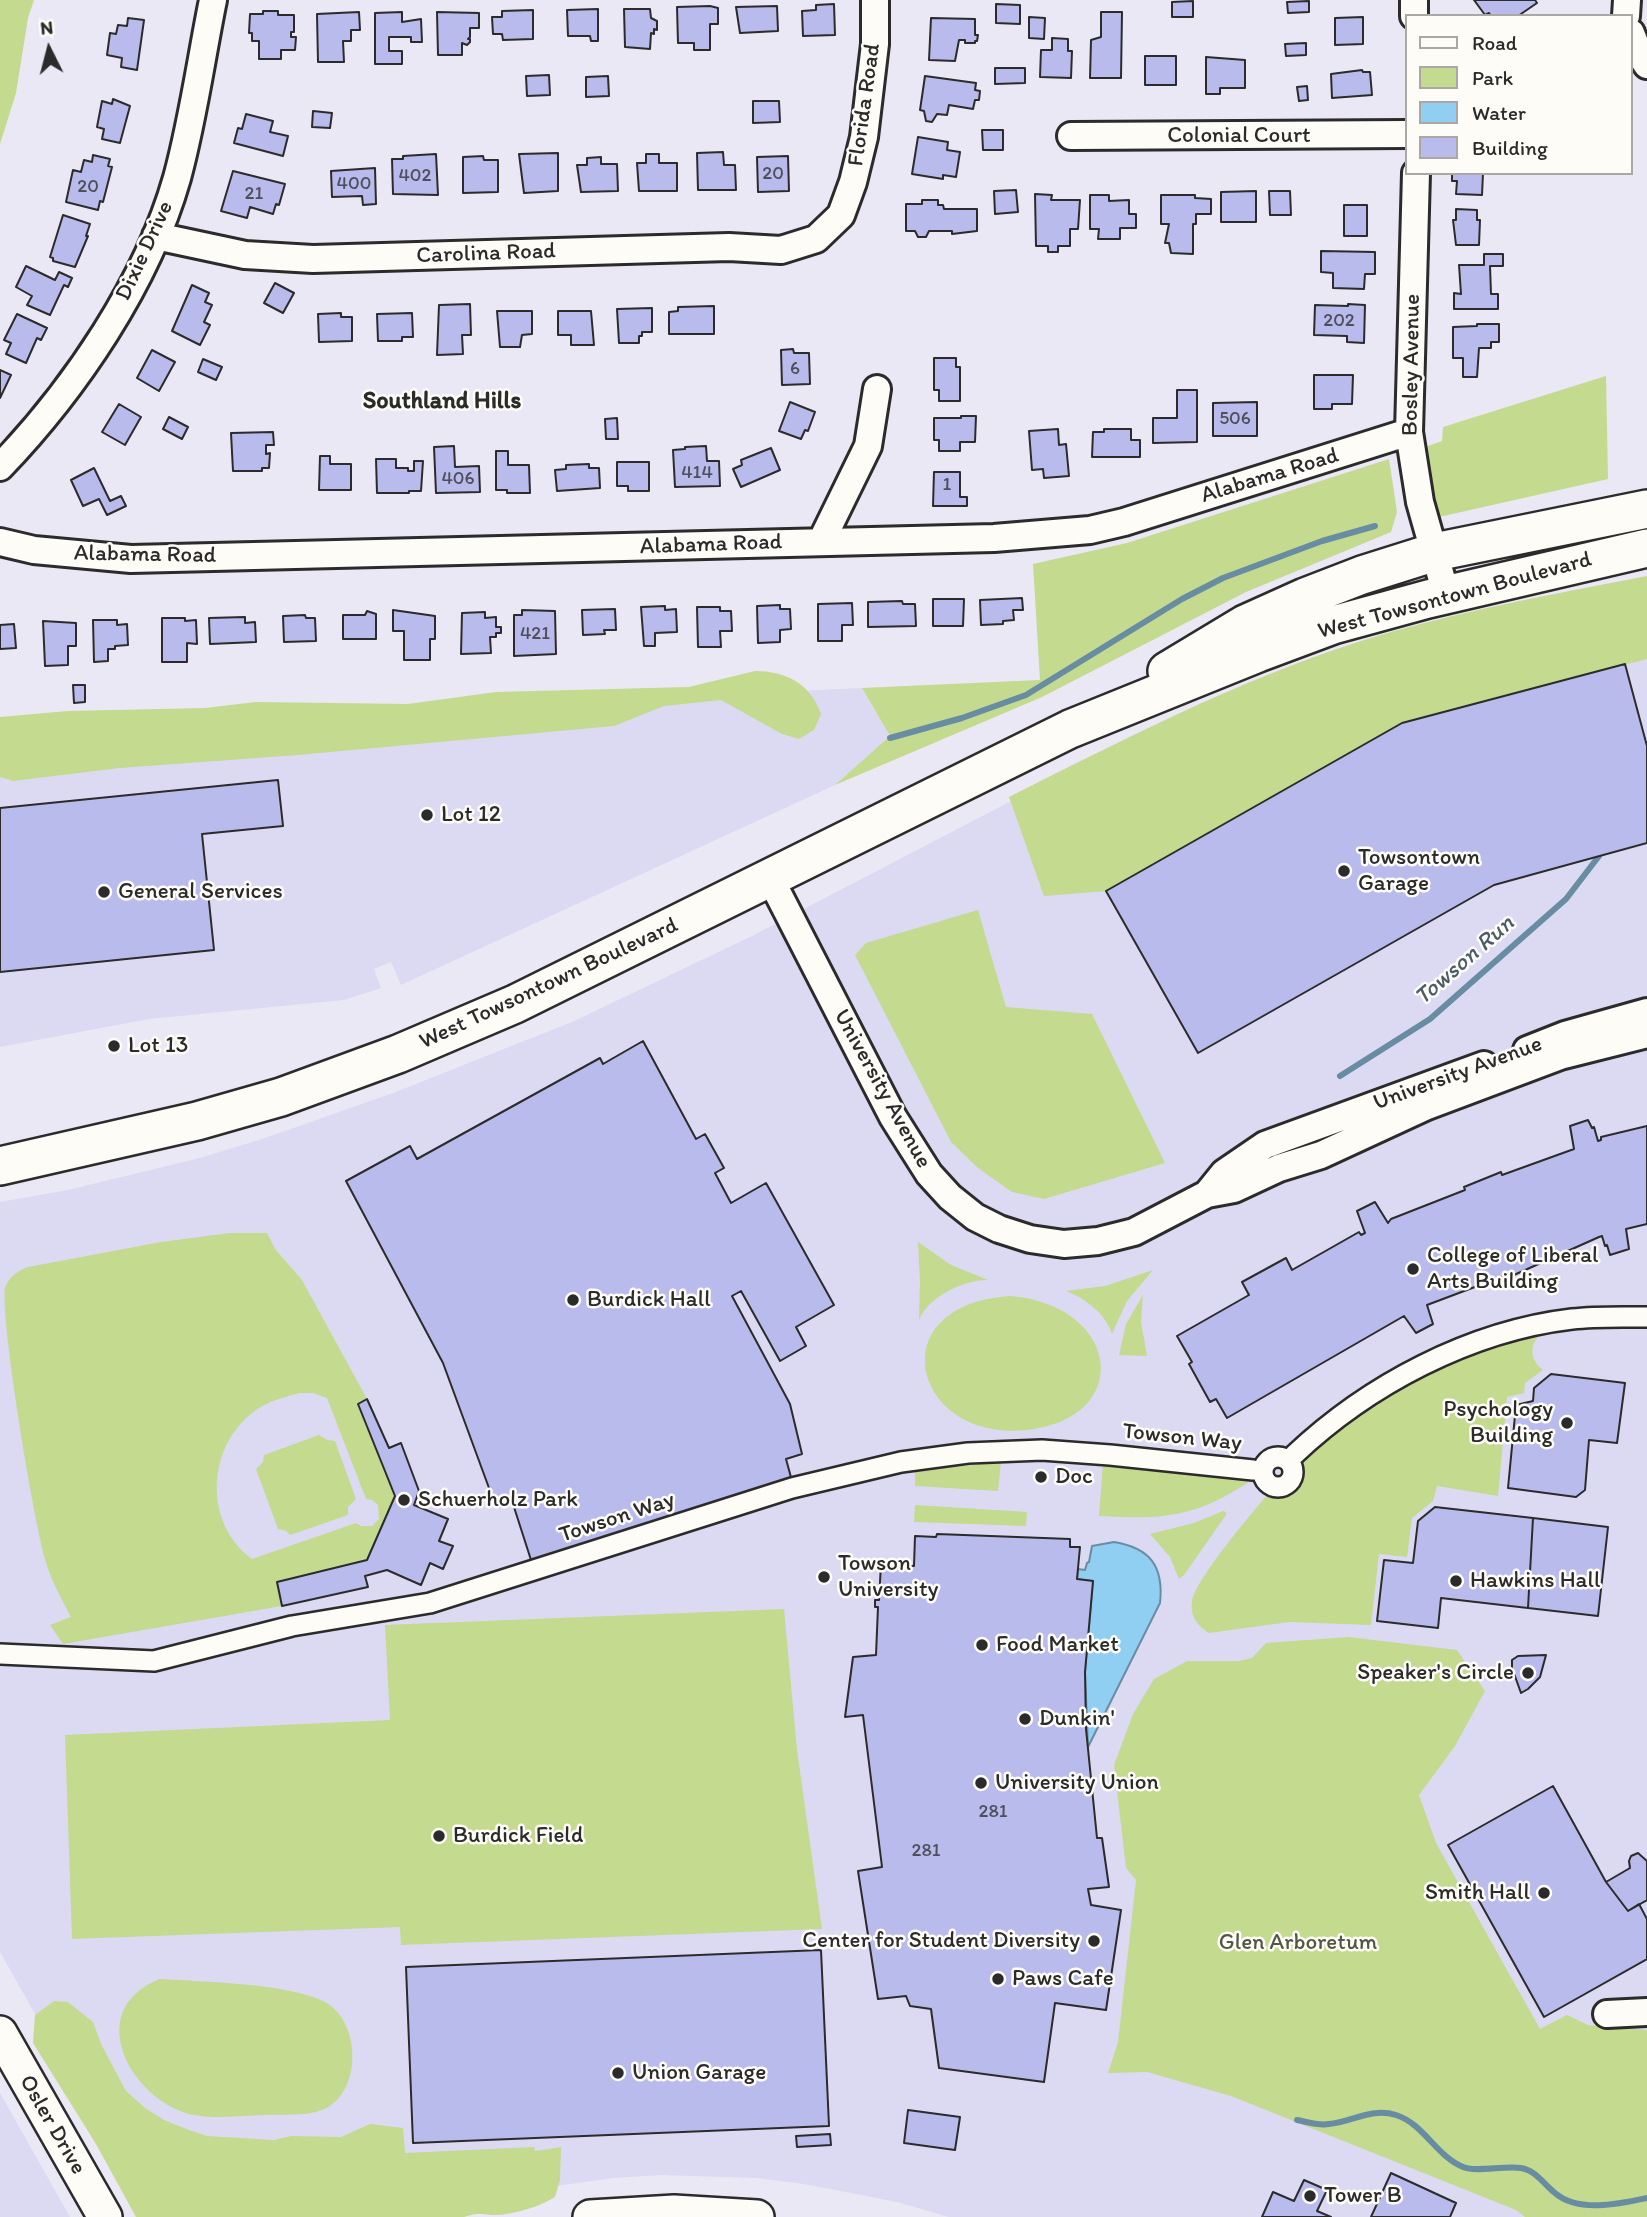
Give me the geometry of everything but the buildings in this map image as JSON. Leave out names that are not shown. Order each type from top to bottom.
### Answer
[{"type":"main road","name":"West Towsontown Boulevard","points":[[0,1166],[197,1121],[335,1079],[446,1035],[515,1004],[1070,729],[1245,624],[1351,579],[1435,552],[1647,509]]},
{"type":"main road","name":"West Towsontown Boulevard","points":[[1070,729],[1332,625],[1446,594],[1647,548]]},
{"type":"street","name":"Dixie Drive","points":[[0,467],[27,439],[70,386],[109,327],[156,236],[176,179],[213,0]]},
{"type":"street","name":"Florida Road","points":[[816,239],[841,215],[853,182],[864,137],[875,44],[875,0]]},
{"type":"street","points":[[1633,37],[1647,65]]},
{"type":"street","name":"Colonial Court","points":[[1071,136],[1406,134]]},
{"type":"street","name":"Bosley Avenue","points":[[1416,175],[1409,432],[1420,502],[1446,594]]},
{"type":"street","name":"Carolina Road","points":[[156,236],[245,255],[313,259],[729,247],[781,250],[816,239]]},
{"type":"street","points":[[821,542],[868,446],[877,388]]},
{"type":"street","name":"Alabama Road","points":[[0,542],[34,550],[131,559],[994,538],[1090,530],[1409,432]]},
{"type":"street","points":[[0,555],[34,550]]},
{"type":"street","name":"University Avenue","points":[[770,878],[911,1149],[929,1174],[950,1197],[975,1217],[999,1229],[1030,1239],[1064,1244],[1098,1241],[1134,1232],[1208,1194],[1234,1189],[1279,1168],[1321,1155],[1427,1106],[1560,1056],[1647,1034]]},
{"type":"street","name":"University Avenue","points":[[1208,1194],[1224,1172],[1265,1145],[1565,1035],[1647,1012]]},
{"type":"street","points":[[1293,1462],[1327,1426],[1372,1394],[1404,1375],[1472,1345],[1561,1320],[1647,1317]]},
{"type":"street","name":"Towson Way","points":[[0,1654],[154,1661],[301,1625],[430,1603],[760,1498],[901,1462],[968,1453],[1042,1450],[1253,1470]]},
{"type":"street","points":[[1607,2014],[1647,2012]]},
{"type":"street","name":"Osler Drive","points":[[0,2034],[105,2217]]},
{"type":"street","points":[[590,2217],[674,2212],[757,2217]]},
{"type":"shaded area","name":"Towson University","points":[[1647,580],[1647,2217],[949,2217],[897,2202],[804,2184],[756,2178],[661,2175],[614,2178],[520,2191],[150,2217],[0,1952],[0,1202],[68,1190],[200,1158],[393,1093],[572,1022],[752,936],[1111,749]]},
{"type":"shaded area","points":[[862,688],[890,736],[835,785],[401,985],[391,962],[374,969],[381,988],[344,1000],[149,1019],[0,1047],[0,727]]},
{"type":"shaded area","points":[[0,2093],[70,2217],[0,2217]]},
{"type":"green space","points":[[0,0],[34,0],[28,18],[16,93],[0,144]]},
{"type":"green space","points":[[1606,376],[1608,479],[1439,517],[1425,447],[1442,441],[1443,427]]},
{"type":"green space","points":[[1389,459],[1397,512],[1391,532],[1246,592],[1042,697],[835,785],[890,736],[862,688],[1040,680],[1033,564],[1127,543]]},
{"type":"green space","points":[[1647,576],[1647,659],[1402,723],[1106,891],[1044,896],[1009,797],[1224,693],[1358,642],[1501,605]]},
{"type":"green space","points":[[755,671],[787,677],[804,687],[821,714],[814,730],[799,739],[782,734],[721,700],[664,706],[614,726],[298,755],[120,768],[13,781],[0,777],[0,717],[68,711],[205,708],[256,702],[408,704],[496,692],[689,687]]},
{"type":"green space","points":[[978,910],[1006,1007],[1092,1014],[1165,1163],[1044,1199],[1012,1192],[978,1168],[951,1142],[855,955],[866,943]]},
{"type":"green space","points":[[230,1233],[267,1233],[275,1249],[302,1280],[367,1399],[358,1405],[395,1496],[367,1560],[277,1582],[282,1606],[63,1644],[50,1625],[71,1617],[50,1574],[40,1537],[12,1376],[5,1287],[15,1274],[28,1267],[161,1242]],"holes":[[[300,1393],[313,1393],[327,1398],[366,1499],[378,1505],[379,1519],[372,1526],[356,1523],[252,1559],[235,1542],[224,1523],[218,1501],[217,1479],[222,1457],[231,1437],[245,1419],[264,1405]]]},
{"type":"green space","points":[[918,1242],[951,1265],[988,1280],[968,1283],[948,1291],[930,1304],[919,1320]]},
{"type":"green space","points":[[1153,1270],[1127,1301],[1112,1334],[1105,1320],[1094,1308],[1066,1291],[1105,1286]]},
{"type":"green space","points":[[1143,1295],[1141,1322],[1147,1356],[1119,1355],[1126,1324]]},
{"type":"green space","points":[[1010,1296],[1047,1304],[1075,1319],[1093,1339],[1101,1362],[1098,1385],[1085,1406],[1061,1421],[1026,1430],[988,1428],[958,1415],[937,1395],[926,1371],[927,1346],[941,1322],[968,1305]]},
{"type":"green space","points":[[1545,1332],[1536,1340],[1532,1350],[1535,1361],[1543,1370],[1525,1383],[1524,1393],[1507,1397],[1498,1496],[1437,1486],[1433,1501],[1412,1518],[1407,1557],[1379,1554],[1371,1625],[1289,1622],[1209,1633],[1198,1624],[1193,1616],[1192,1601],[1213,1563],[1268,1494],[1283,1495],[1294,1488],[1300,1476],[1299,1461],[1326,1438],[1375,1402],[1421,1376],[1470,1355]]},
{"type":"green space","points":[[319,1435],[335,1441],[356,1499],[348,1507],[348,1515],[290,1535],[278,1529],[256,1469],[263,1462],[264,1455]]},
{"type":"green space","points":[[1001,1462],[998,1491],[915,1486],[915,1471]]},
{"type":"green space","points":[[1103,1463],[1253,1479],[1215,1501],[1180,1513],[1143,1517],[1099,1516]]},
{"type":"green space","points":[[915,1505],[1027,1512],[1026,1526],[914,1522]]},
{"type":"green space","points":[[1223,1511],[1226,1515],[1179,1579],[1170,1557],[1150,1534],[1194,1523]]},
{"type":"green space","name":"Burdick Field","points":[[784,1609],[797,1750],[822,1929],[401,1945],[400,1927],[72,1939],[65,1735],[390,1720],[385,1625]]},
{"type":"green space","name":"Glen Arboretum","points":[[1349,1637],[1457,1650],[1485,1691],[1455,1746],[1419,1795],[1436,1843],[1540,2029],[1567,2015],[1588,2025],[1647,2030],[1647,2217],[1525,2217],[1516,2210],[1231,2096],[1147,2072],[1108,2073],[1118,2042],[1136,1880],[1126,1868],[1114,1765],[1133,1714],[1154,1679],[1187,1661],[1239,1661],[1252,1658],[1266,1643]]},
{"type":"green space","points":[[160,1979],[266,1987],[288,1990],[323,2001],[335,2009],[350,2036],[352,2068],[341,2096],[323,2110],[308,2113],[222,2117],[188,2114],[158,2099],[129,2065],[121,2046],[120,2026],[125,2008],[138,1992]]},
{"type":"green space","points":[[54,2001],[68,2002],[93,2022],[102,2046],[126,2091],[164,2120],[189,2130],[207,2136],[274,2140],[291,2136],[341,2137],[370,2124],[403,2128],[405,2153],[534,2147],[535,2151],[561,2147],[560,2180],[555,2197],[515,2212],[464,2217],[136,2217],[96,2144],[33,2043],[35,2015]]},
{"type":"water","points":[[1114,1542],[1137,1549],[1152,1561],[1160,1579],[1160,1603],[1088,1747],[1085,1672],[1093,1581],[1077,1579],[1078,1569],[1085,1570],[1092,1546]]},
{"type":"waterway","points":[[890,738],[962,718],[1026,695],[1182,599],[1223,578],[1322,541],[1375,526]]},
{"type":"waterway","name":"Towson Run","points":[[1340,1076],[1430,1019],[1566,899],[1599,856]]},
{"type":"waterway","points":[[1297,2120],[1325,2124],[1370,2114],[1396,2115],[1414,2125],[1445,2156],[1469,2169],[1526,2169],[1564,2199],[1587,2205],[1624,2203],[1647,2198]]},
{"type":"place","name":"Lot 12","points":[[427,815]]},
{"type":"place","name":"Towsontown Garage","points":[[1344,871]]},
{"type":"place","name":"General Services","points":[[104,892]]},
{"type":"place","name":"Lot 13","points":[[114,1046]]},
{"type":"place","name":"College of Liberal Arts Building","points":[[1413,1269]]},
{"type":"place","name":"Burdick Hall","points":[[573,1300]]},
{"type":"place","name":"Psychology Building","points":[[1567,1423]]},
{"type":"place","name":"Doc","points":[[1041,1477]]},
{"type":"place","name":"Schuerholz Park","points":[[404,1500]]},
{"type":"place","name":"Towson University","points":[[824,1577]]},
{"type":"place","name":"Hawkins Hall","points":[[1456,1581]]},
{"type":"place","name":"Food Market","points":[[982,1645]]},
{"type":"place","name":"Speaker's Circle","points":[[1528,1673]]},
{"type":"place","name":"Dunkin'","points":[[1025,1719]]},
{"type":"place","name":"University Union","points":[[981,1783]]},
{"type":"place","name":"Burdick Field","points":[[439,1836]]},
{"type":"place","name":"Smith Hall","points":[[1544,1893]]},
{"type":"place","name":"Center for Student Diversity","points":[[1094,1941]]},
{"type":"place","name":"Paws Cafe","points":[[998,1979]]},
{"type":"place","name":"Union Garage","points":[[618,2073]]},
{"type":"place","name":"Tower B","points":[[1310,2196]]},
{"type":"district","name":"Southland Hills","points":[[442,402]]}]
